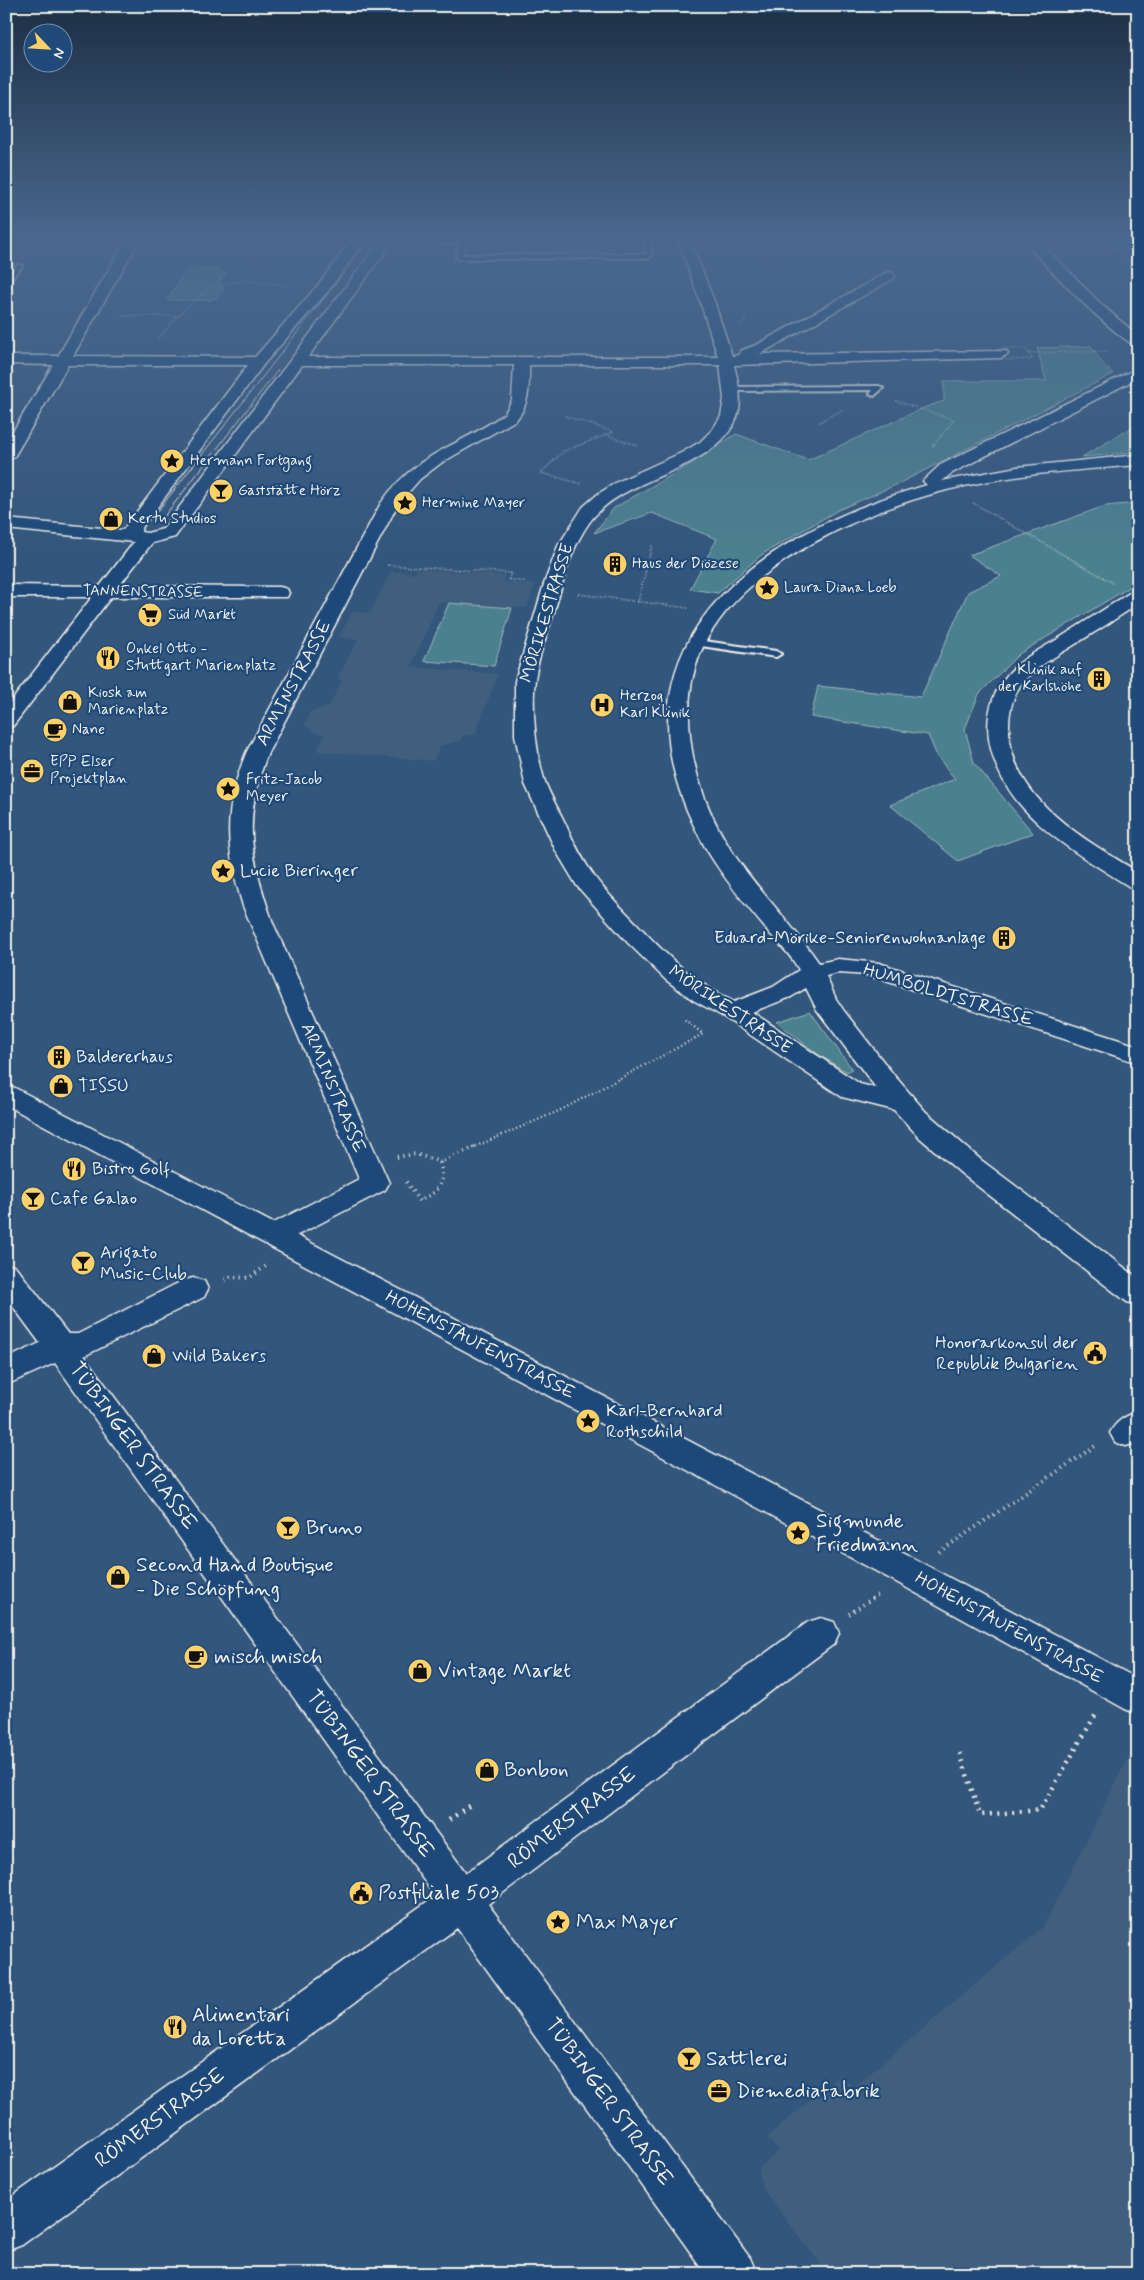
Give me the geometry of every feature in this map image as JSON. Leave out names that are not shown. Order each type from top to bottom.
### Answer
[{"type":"street","points":[[6,457],[74,343]]},
{"type":"street","points":[[146,539],[133,535],[132,529],[259,361],[274,343]]},
{"type":"street","points":[[6,524],[111,533],[146,539],[169,533],[310,343]]},
{"type":"street","name":"MÖRIKESTRASSE","points":[[721,343],[727,361],[732,406],[729,418],[721,431],[705,446],[688,457],[640,476],[612,492],[591,509],[565,546],[524,687],[525,732],[534,780],[561,838],[582,876],[606,906],[664,967],[852,1091],[904,1104]]},
{"type":"street","points":[[727,361],[770,343]]},
{"type":"street","points":[[297,361],[727,361],[760,358],[1001,354]]},
{"type":"street","points":[[6,360],[259,361]]},
{"type":"street","name":"ARMINSTRASSE","points":[[274,1235],[375,1183],[261,923],[247,885],[238,832],[243,791],[257,753],[390,503],[404,484],[422,468],[444,453],[510,417],[515,411],[520,398],[522,361]]},
{"type":"street","points":[[912,494],[946,469],[1138,372]]},
{"type":"street","points":[[1138,460],[998,474],[912,494],[845,521],[788,550],[747,578],[702,630],[686,669],[680,706],[680,750],[694,797],[716,846],[752,897],[813,972],[823,1000],[904,1104],[946,1148],[1138,1294]]},
{"type":"street","points":[[6,722],[146,539]]},
{"type":"street","name":"TANNENSTRASSE","points":[[6,591],[280,593]]},
{"type":"street","points":[[1138,596],[1035,660],[1016,679],[1002,700],[997,725],[1001,753],[1012,780],[1033,806],[1100,858],[1138,882]]},
{"type":"street","name":"HUMBOLDTSTRASSE","points":[[723,1007],[782,992],[813,972],[838,966],[870,968],[1138,1055]]},
{"type":"street","name":"HOHENSTAUFENSTRASSE","points":[[6,1094],[910,1573],[1125,1692]]},
{"type":"street","name":"TÜBINGER STRASSE","points":[[6,1275],[61,1346],[734,2274]]},
{"type":"street","points":[[6,1373],[61,1346],[83,1344],[193,1289]]},
{"type":"street","name":"RÖMERSTRASSE","points":[[6,2229],[462,1900],[821,1633]]},
{"type":"lane","points":[[730,388],[878,388],[874,394]]},
{"type":"lane","points":[[696,643],[776,654]]},
{"type":"path","points":[[136,360],[153,343]]},
{"type":"path","points":[[1028,353],[1112,351]]},
{"type":"path","points":[[874,394],[954,420],[932,447]]},
{"type":"path","points":[[564,416],[614,432],[557,455],[550,467],[541,473],[612,492]]},
{"type":"path","points":[[608,435],[639,446]]},
{"type":"path","points":[[978,506],[1108,580]]},
{"type":"path","points":[[638,602],[652,545]]},
{"type":"path","points":[[392,565],[511,573],[508,580],[527,581]]},
{"type":"path","points":[[570,593],[681,606]]},
{"type":"path","points":[[404,1155],[416,1154],[440,1162],[561,1110],[704,1034],[683,1017],[723,1007]]},
{"type":"path","points":[[429,1197],[440,1189],[443,1183],[444,1173],[440,1162]]},
{"type":"path","points":[[821,1633],[1097,1444]]},
{"type":"path","points":[[960,1753],[980,1815],[1040,1810],[1125,1692]]},
{"type":"shaded area","points":[[417,569],[505,575],[503,582],[535,584],[527,608],[439,602],[411,667],[498,674],[475,735],[463,735],[461,740],[440,746],[434,761],[317,751],[325,734],[315,733],[305,725],[310,712],[329,706],[342,680],[337,679],[358,639],[339,637],[352,612],[370,613],[391,571],[416,573]]},
{"type":"shaded area","points":[[1135,1744],[1138,1746],[1138,2274],[828,2274],[762,2188],[759,2168],[779,2151],[767,2137],[841,2074],[853,2088],[1043,1927]]},
{"type":"green space","points":[[1091,346],[1102,363],[1113,374],[898,484],[838,510],[761,555],[718,593],[690,589],[717,539],[652,513],[594,533],[614,508],[694,462],[736,434],[808,460],[926,407],[944,401],[944,381],[1046,381],[1037,348]]},
{"type":"green space","points":[[1138,424],[1138,452],[1082,457]]},
{"type":"green space","points":[[1138,503],[1138,582],[1019,654],[979,694],[965,729],[974,763],[1033,833],[958,861],[890,805],[955,779],[937,756],[928,735],[811,717],[818,686],[921,697],[968,592],[1001,576],[969,555],[1105,506]]},
{"type":"green space","points":[[449,603],[512,608],[494,666],[424,661]]},
{"type":"green space","points":[[810,1011],[852,1069],[847,1072],[819,1055],[777,1022]]},
{"type":"tram line","points":[[153,517],[289,343]]},
{"type":"tram line","points":[[163,518],[278,370]]},
{"type":"place","name":"Hermann Fortgang","points":[[172,461]]},
{"type":"place","name":"Gaststätte Hörz","points":[[221,491]]},
{"type":"place","name":"Hermine Mayer","points":[[405,503]]},
{"type":"place","name":"Kertu Studios","points":[[111,519]]},
{"type":"place","name":"Haus der Diözese","points":[[615,564]]},
{"type":"place","name":"Laura Diana Loeb","points":[[767,588]]},
{"type":"place","name":"Süd Markt","points":[[150,615]]},
{"type":"place","name":"Onkel Otto - Stuttgart Marienplatz","points":[[108,658]]},
{"type":"place","name":"Klinik auf der Karlshöhe","points":[[1099,679]]},
{"type":"place","name":"Kiosk am Marienplatz","points":[[70,702]]},
{"type":"place","name":"Herzog Karl Klinik","points":[[602,705]]},
{"type":"place","name":"Nane","points":[[55,730]]},
{"type":"place","name":"EPP Elser Projektplan","points":[[32,771]]},
{"type":"place","name":"Fritz-Jacob Meyer","points":[[228,789]]},
{"type":"place","name":"Lucie Bieringer","points":[[223,871]]},
{"type":"place","name":"Eduard-Mörike-Seniorenwohnanlage","points":[[1004,938]]},
{"type":"place","name":"Baldererhaus","points":[[59,1057]]},
{"type":"place","name":"TISSU","points":[[61,1086]]},
{"type":"place","name":"Bistro Golf","points":[[74,1169]]},
{"type":"place","name":"Cafe Galao","points":[[33,1199]]},
{"type":"place","name":"Arigato Music-Club","points":[[83,1263]]},
{"type":"place","name":"Honorarkonsul der Republik Bulgarien","points":[[1095,1353]]},
{"type":"place","name":"Wild Bakers","points":[[154,1356]]},
{"type":"place","name":"Karl-Bernhard Rothschild","points":[[588,1421]]},
{"type":"place","name":"Bruno","points":[[288,1528]]},
{"type":"place","name":"Sigmunde Friedmann","points":[[798,1533]]},
{"type":"place","name":"Second Hand Boutique - Die Schöpfung","points":[[118,1577]]},
{"type":"place","name":"misch misch","points":[[196,1657]]},
{"type":"place","name":"Vintage Markt","points":[[420,1671]]},
{"type":"place","name":"Bonbon","points":[[487,1770]]},
{"type":"place","name":"Postfiliale 503","points":[[361,1893]]},
{"type":"place","name":"Max Mayer","points":[[558,1922]]},
{"type":"place","name":"Alimentari da Loretta","points":[[175,2027]]},
{"type":"place","name":"Sattlerei","points":[[689,2059]]},
{"type":"place","name":"Diemediafabrik","points":[[719,2091]]}]
